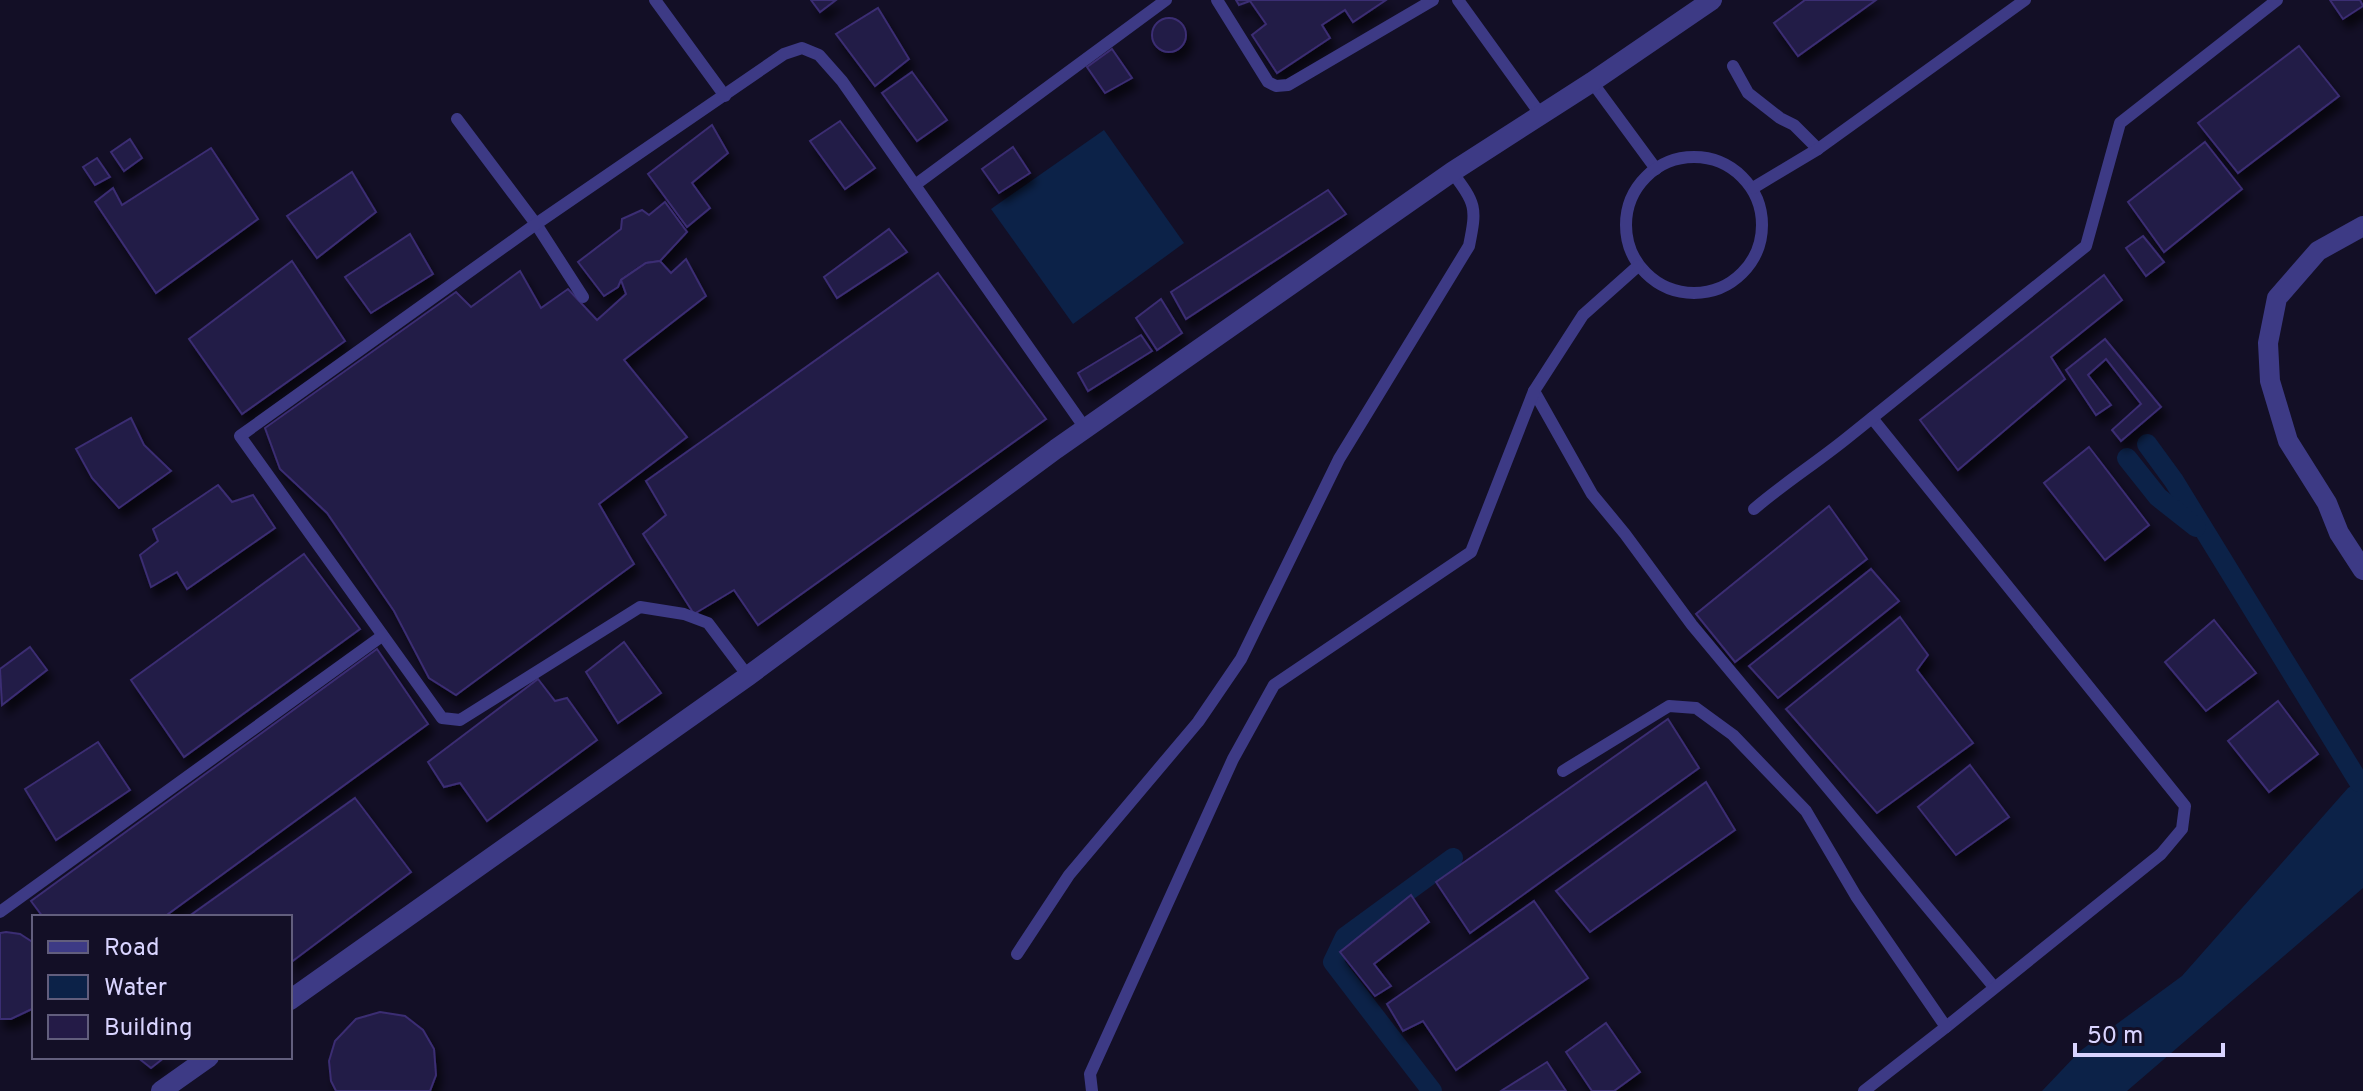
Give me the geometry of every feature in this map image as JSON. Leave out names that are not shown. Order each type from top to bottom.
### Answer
[{"type":"street","points":[[292,999],[748,676],[1085,428],[1452,172],[1712,0]]},
{"type":"street","points":[[2363,226],[2318,251],[2277,298],[2268,343],[2270,381],[2288,441],[2327,503],[2339,533],[2363,570]]},
{"type":"street","points":[[161,1091],[206,1059]]},
{"type":"lane","points":[[655,0],[725,96]]},
{"type":"lane","points":[[915,185],[1166,0]]},
{"type":"lane","points":[[1217,0],[1268,82],[1276,86],[1288,85],[1433,0]]},
{"type":"lane","points":[[1458,0],[1541,115]]},
{"type":"lane","points":[[1753,188],[1818,149],[2025,0]]},
{"type":"lane","points":[[1754,509],[2086,246],[2120,123],[2277,0]]},
{"type":"lane","points":[[748,676],[708,623],[684,614],[640,607],[460,720],[442,718],[240,436],[536,224],[784,54],[802,48],[819,55],[842,81],[1085,428]]},
{"type":"lane","points":[[1733,66],[1748,93],[1794,125],[1818,149]]},
{"type":"lane","points":[[1592,82],[1656,169]]},
{"type":"lane","points":[[457,119],[536,224],[583,297]]},
{"type":"lane","points":[[1702,156],[1722,161],[1740,173],[1753,188],[1762,210],[1763,234],[1756,256],[1742,275],[1722,288],[1699,294],[1676,292],[1655,282],[1638,266],[1628,245],[1625,222],[1631,199],[1643,179],[1656,169],[1681,157],[1702,156]]},
{"type":"lane","points":[[1017,954],[1069,875],[1198,722],[1241,659],[1339,459],[1469,246],[1476,214],[1469,194],[1452,172]]},
{"type":"lane","points":[[1092,1091],[1090,1074],[1103,1045],[1233,759],[1274,685],[1471,552],[1534,391],[1583,315],[1638,266]]},
{"type":"lane","points":[[1534,391],[1592,494],[1692,625],[1994,987]]},
{"type":"lane","points":[[1864,1091],[2161,854],[2182,829],[2185,806],[1872,418]]},
{"type":"lane","points":[[0,912],[382,636]]},
{"type":"lane","points":[[1563,771],[1669,706],[1696,708],[1733,735],[1806,811],[1856,896],[1946,1027]]},
{"type":"water","points":[[1104,130],[1184,243],[1073,324],[991,209]]},
{"type":"water","points":[[2363,779],[2363,888],[2127,1091],[2042,1091],[2080,1051],[2182,976],[2348,788]]},
{"type":"building","points":[[811,0],[836,0],[820,12]]},
{"type":"building","points":[[1236,0],[1386,0],[1353,22],[1345,10],[1322,25],[1330,38],[1277,73],[1252,35],[1266,24],[1250,1],[1239,5]]},
{"type":"building","points":[[1805,0],[1876,0],[1798,56],[1774,23]]},
{"type":"building","points":[[2330,0],[2360,0],[2363,6],[2343,19]]},
{"type":"building","points":[[878,8],[909,59],[875,86],[836,34]]},
{"type":"building","points":[[1169,18],[1181,23],[1186,35],[1181,47],[1169,52],[1157,47],[1152,35],[1157,23]]},
{"type":"building","points":[[2299,46],[2339,96],[2238,173],[2198,123]]},
{"type":"building","points":[[1112,49],[1132,78],[1105,93],[1087,67]]},
{"type":"building","points":[[912,72],[947,120],[917,141],[882,93]]},
{"type":"building","points":[[840,121],[875,168],[845,189],[810,141]]},
{"type":"building","points":[[712,125],[728,153],[692,183],[710,208],[687,227],[648,174]]},
{"type":"building","points":[[130,139],[142,158],[124,171],[111,152]]},
{"type":"building","points":[[2205,142],[2242,189],[2164,252],[2128,202]]},
{"type":"building","points":[[1013,147],[1030,173],[999,193],[982,169]]},
{"type":"building","points":[[211,148],[258,219],[156,293],[95,202],[113,188],[122,205]]},
{"type":"building","points":[[97,158],[110,177],[95,185],[83,167]]},
{"type":"building","points":[[352,172],[376,212],[317,258],[287,216]]},
{"type":"building","points":[[1328,190],[1346,214],[1186,319],[1171,292]]},
{"type":"building","points":[[665,202],[687,232],[660,261],[646,263],[604,296],[578,262],[621,229],[622,219],[642,210],[649,215]]},
{"type":"building","points":[[889,229],[907,252],[837,298],[824,277]]},
{"type":"building","points":[[410,234],[433,274],[371,313],[345,277]]},
{"type":"building","points":[[2143,236],[2164,262],[2146,276],[2126,248]]},
{"type":"building","points":[[686,259],[706,296],[624,360],[687,437],[599,504],[634,564],[456,695],[429,678],[394,611],[327,513],[280,469],[265,428],[456,292],[471,307],[520,271],[541,308],[568,289],[597,320],[626,294],[621,280],[646,263],[660,261],[671,273]]},
{"type":"building","points":[[292,261],[345,341],[242,414],[189,339]]},
{"type":"building","points":[[938,273],[1046,419],[758,625],[734,590],[694,614],[643,534],[666,515],[646,481]]},
{"type":"building","points":[[2104,275],[2122,300],[2051,357],[2065,379],[1958,470],[1920,420]]},
{"type":"building","points":[[1161,299],[1182,333],[1157,350],[1136,318]]},
{"type":"building","points":[[1141,335],[1152,351],[1088,391],[1078,373]]},
{"type":"building","points":[[2105,339],[2161,407],[2121,441],[2112,430],[2141,404],[2106,359],[2088,375],[2111,405],[2096,415],[2066,370]]},
{"type":"building","points":[[131,418],[144,445],[171,471],[119,508],[92,478],[76,449]]},
{"type":"building","points":[[2089,447],[2149,525],[2105,560],[2044,483]]},
{"type":"building","points":[[218,485],[232,502],[253,495],[275,528],[187,589],[177,572],[151,587],[140,555],[158,541],[153,529]]},
{"type":"building","points":[[1829,506],[1867,559],[1735,662],[1696,614]]},
{"type":"building","points":[[304,554],[360,629],[184,757],[131,680]]},
{"type":"building","points":[[1871,569],[1899,601],[1778,698],[1749,666]]},
{"type":"building","points":[[1900,617],[1928,655],[1917,670],[1973,743],[1877,813],[1786,709]]},
{"type":"building","points":[[2214,620],[2256,673],[2206,711],[2165,662]]},
{"type":"building","points":[[624,642],[661,693],[618,723],[586,672]]},
{"type":"building","points":[[30,647],[47,670],[2,705],[0,669]]},
{"type":"building","points":[[377,649],[428,724],[167,915],[42,915],[31,901]]},
{"type":"building","points":[[538,679],[555,701],[567,698],[597,740],[487,821],[460,783],[444,787],[428,762]]},
{"type":"building","points":[[2278,701],[2318,754],[2269,792],[2228,741]]},
{"type":"building","points":[[1668,719],[1699,768],[1470,933],[1436,882]]},
{"type":"building","points":[[98,742],[130,790],[56,840],[25,789]]},
{"type":"building","points":[[1970,765],[2009,817],[1956,855],[1918,807]]},
{"type":"building","points":[[1706,782],[1735,830],[1590,932],[1556,891]]},
{"type":"building","points":[[355,798],[411,872],[292,961],[292,915],[191,915]]},
{"type":"building","points":[[1411,895],[1429,922],[1374,964],[1391,986],[1375,996],[1340,952]]},
{"type":"building","points":[[1534,901],[1588,978],[1456,1070],[1423,1021],[1403,1031],[1387,1004]]},
{"type":"building","points":[[0,933],[20,934],[32,942],[32,1009],[11,1019],[0,1019]]},
{"type":"building","points":[[380,1012],[405,1016],[423,1030],[434,1049],[436,1075],[430,1091],[336,1091],[331,1081],[329,1061],[335,1041],[356,1019]]},
{"type":"building","points":[[1606,1023],[1640,1072],[1614,1091],[1592,1091],[1566,1052]]},
{"type":"building","points":[[140,1059],[162,1059],[151,1068]]},
{"type":"building","points":[[1547,1062],[1566,1091],[1501,1091]]},
{"type":"waterway","points":[[2147,444],[2174,481],[2359,782]]},
{"type":"waterway","points":[[2127,458],[2158,497],[2196,527]]},
{"type":"waterway","points":[[1432,1091],[1333,962],[1345,937],[1453,858]]}]
